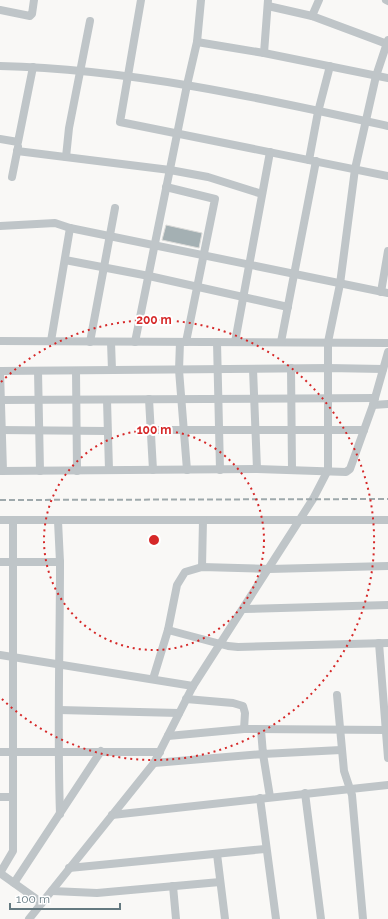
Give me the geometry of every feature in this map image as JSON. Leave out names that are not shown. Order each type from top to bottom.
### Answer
[{"type":"street","points":[[0,10],[30,16],[32,14],[34,0]]},
{"type":"street","points":[[141,0],[129,77],[120,122],[388,176]]},
{"type":"street","points":[[135,342],[187,85],[198,42],[201,0]]},
{"type":"street","points":[[312,16],[319,0]]},
{"type":"street","points":[[29,919],[154,763],[186,699],[299,521],[328,470],[328,342],[340,284],[356,169],[376,76],[387,42],[312,16],[268,3],[264,53]]},
{"type":"street","points":[[66,157],[69,128],[90,21]]},
{"type":"street","points":[[198,42],[264,53],[388,78]]},
{"type":"street","points":[[0,66],[33,66],[187,85],[388,126]]},
{"type":"street","points":[[12,177],[33,66]]},
{"type":"street","points":[[281,342],[294,274],[312,161],[318,112],[330,66]]},
{"type":"street","points":[[0,139],[18,147],[66,157],[170,170],[208,177],[262,194]]},
{"type":"street","points":[[235,342],[270,152]]},
{"type":"street","points":[[166,187],[215,199],[197,287],[183,342],[179,370],[188,470]]},
{"type":"street","points":[[90,342],[115,208]]},
{"type":"street","points":[[0,226],[55,223],[70,228],[155,244],[384,292],[388,251]]},
{"type":"street","points":[[51,341],[70,228]]},
{"type":"street","points":[[65,260],[149,276],[288,307]]},
{"type":"street","points":[[0,341],[388,343]]},
{"type":"street","points":[[111,342],[112,370]]},
{"type":"street","points":[[217,342],[220,470]]},
{"type":"street","points":[[383,369],[291,368],[217,370],[0,371],[2,471],[292,469],[343,472],[350,469],[374,401],[388,352]]},
{"type":"street","points":[[291,368],[292,469]]},
{"type":"street","points":[[253,369],[257,469]]},
{"type":"street","points":[[38,370],[40,471]]},
{"type":"street","points":[[76,370],[77,471]]},
{"type":"street","points":[[0,400],[327,398],[374,401],[388,404]]},
{"type":"street","points":[[149,399],[152,470]]},
{"type":"street","points":[[107,400],[109,470]]},
{"type":"street","points":[[1,430],[107,431]]},
{"type":"street","points":[[151,430],[364,430]]},
{"type":"street","points":[[0,520],[388,520]]},
{"type":"street","points":[[13,520],[13,851],[0,873],[42,903]]},
{"type":"street","points":[[202,567],[204,520]]},
{"type":"street","points":[[58,521],[61,663],[58,751],[60,814]]},
{"type":"street","points":[[0,562],[60,562]]},
{"type":"street","points":[[154,679],[181,576],[185,572],[202,567],[269,569],[388,566]]},
{"type":"street","points":[[244,609],[388,605]]},
{"type":"street","points":[[168,630],[220,644],[248,647],[388,643]]},
{"type":"street","points":[[379,643],[388,758]]},
{"type":"street","points":[[0,655],[61,663],[194,686]]},
{"type":"street","points":[[337,695],[341,750],[344,771],[350,788],[362,919]]},
{"type":"street","points":[[186,699],[243,706],[245,713],[244,729]]},
{"type":"street","points":[[59,710],[178,713]]},
{"type":"street","points":[[168,736],[244,729],[340,731],[386,730]]},
{"type":"street","points":[[261,730],[263,754],[270,797]]},
{"type":"street","points":[[154,763],[263,754],[341,750]]},
{"type":"street","points":[[14,883],[101,751]]},
{"type":"street","points":[[0,752],[160,752]]},
{"type":"street","points":[[112,815],[388,785]]},
{"type":"street","points":[[305,793],[321,919]]},
{"type":"street","points":[[0,797],[12,796]]},
{"type":"street","points":[[260,798],[265,849],[276,919]]},
{"type":"street","points":[[70,868],[265,849]]},
{"type":"street","points":[[217,854],[224,919]]},
{"type":"street","points":[[52,891],[97,893],[220,882]]},
{"type":"street","points":[[173,886],[176,919]]},
{"type":"building","points":[[166,225],[202,233],[199,248],[162,240]]},
{"type":"railway","points":[[0,500],[388,499]]}]
